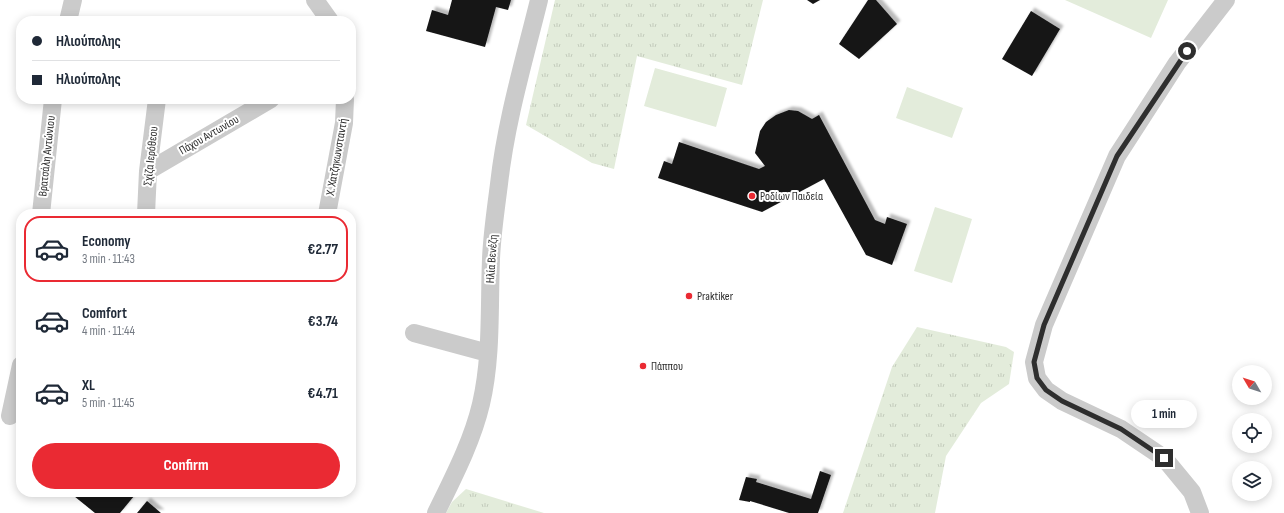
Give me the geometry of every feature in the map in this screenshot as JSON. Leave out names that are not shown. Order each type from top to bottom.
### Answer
[{"type":"street","points":[[69,16],[73,0]]},
{"type":"street","points":[[315,0],[326,16]]},
{"type":"street","name":"Ηλία Βενέζη","points":[[436,513],[475,427],[485,382],[488,352],[491,257],[499,182],[507,128],[539,0]]},
{"type":"street","points":[[1200,513],[1192,492],[1164,458],[1121,429],[1062,401],[1046,390],[1037,378],[1034,362],[1044,325],[1117,156],[1177,64],[1226,0]]},
{"type":"street","name":"Βρατσάλη Αντώνιου","points":[[42,209],[52,104]]},
{"type":"street","name":"Σχίζα Ιερόθεου","points":[[146,209],[148,171],[156,104]]},
{"type":"street","name":"Πάχου Αντωνίου","points":[[148,171],[262,104]]},
{"type":"street","name":"Χ. Χατζηκωνσταντή","points":[[328,209],[344,123],[346,104]]},
{"type":"street","points":[[414,333],[488,352]]},
{"type":"street","points":[[10,416],[16,388]]},
{"type":"green space","points":[[555,0],[763,0],[742,85],[637,56],[614,169],[592,163],[526,125]]},
{"type":"green space","points":[[1065,0],[1168,0],[1151,38]]},
{"type":"green space","points":[[655,68],[727,88],[716,127],[644,106]]},
{"type":"green space","points":[[907,87],[963,108],[952,138],[896,118]]},
{"type":"green space","points":[[935,207],[972,219],[952,283],[914,271]]},
{"type":"green space","points":[[917,327],[1006,347],[1014,352],[1009,384],[981,403],[946,456],[935,513],[843,513],[892,367]]},
{"type":"green space","points":[[466,489],[544,513],[446,513],[452,502]]},
{"type":"building","points":[[452,0],[511,0],[508,10],[496,7],[485,47],[426,31],[432,10],[448,15]]},
{"type":"building","points":[[807,0],[820,0],[813,4]]},
{"type":"building","points":[[868,0],[876,0],[897,24],[859,59],[839,44]]},
{"type":"building","points":[[1031,11],[1060,29],[1032,76],[1002,59]]},
{"type":"building","name":"Ροδίων Παιδεία","points":[[789,110],[798,111],[812,119],[819,115],[875,220],[885,224],[887,217],[907,224],[892,265],[866,255],[824,179],[762,212],[658,178],[664,161],[672,164],[679,142],[759,169],[765,166],[755,153],[760,131],[766,122],[776,115]]},
{"type":"building","points":[[820,471],[831,475],[818,513],[789,513],[750,501],[739,500],[746,477],[757,479],[756,482],[811,499]]},
{"type":"building","points":[[75,497],[133,497],[120,513],[95,513]]},
{"type":"building","points":[[147,501],[161,513],[137,513]]},
{"type":"place","name":"Ροδίων Παιδεία","points":[[752,196]]},
{"type":"place","name":"Praktiker","points":[[689,296]]},
{"type":"place","name":"Πάππου","points":[[643,366]]},
{"type":"route","points":[[1164,458],[1121,429],[1062,401],[1046,390],[1037,378],[1034,362],[1044,325],[1079,247],[1117,156],[1187,51]]}]
